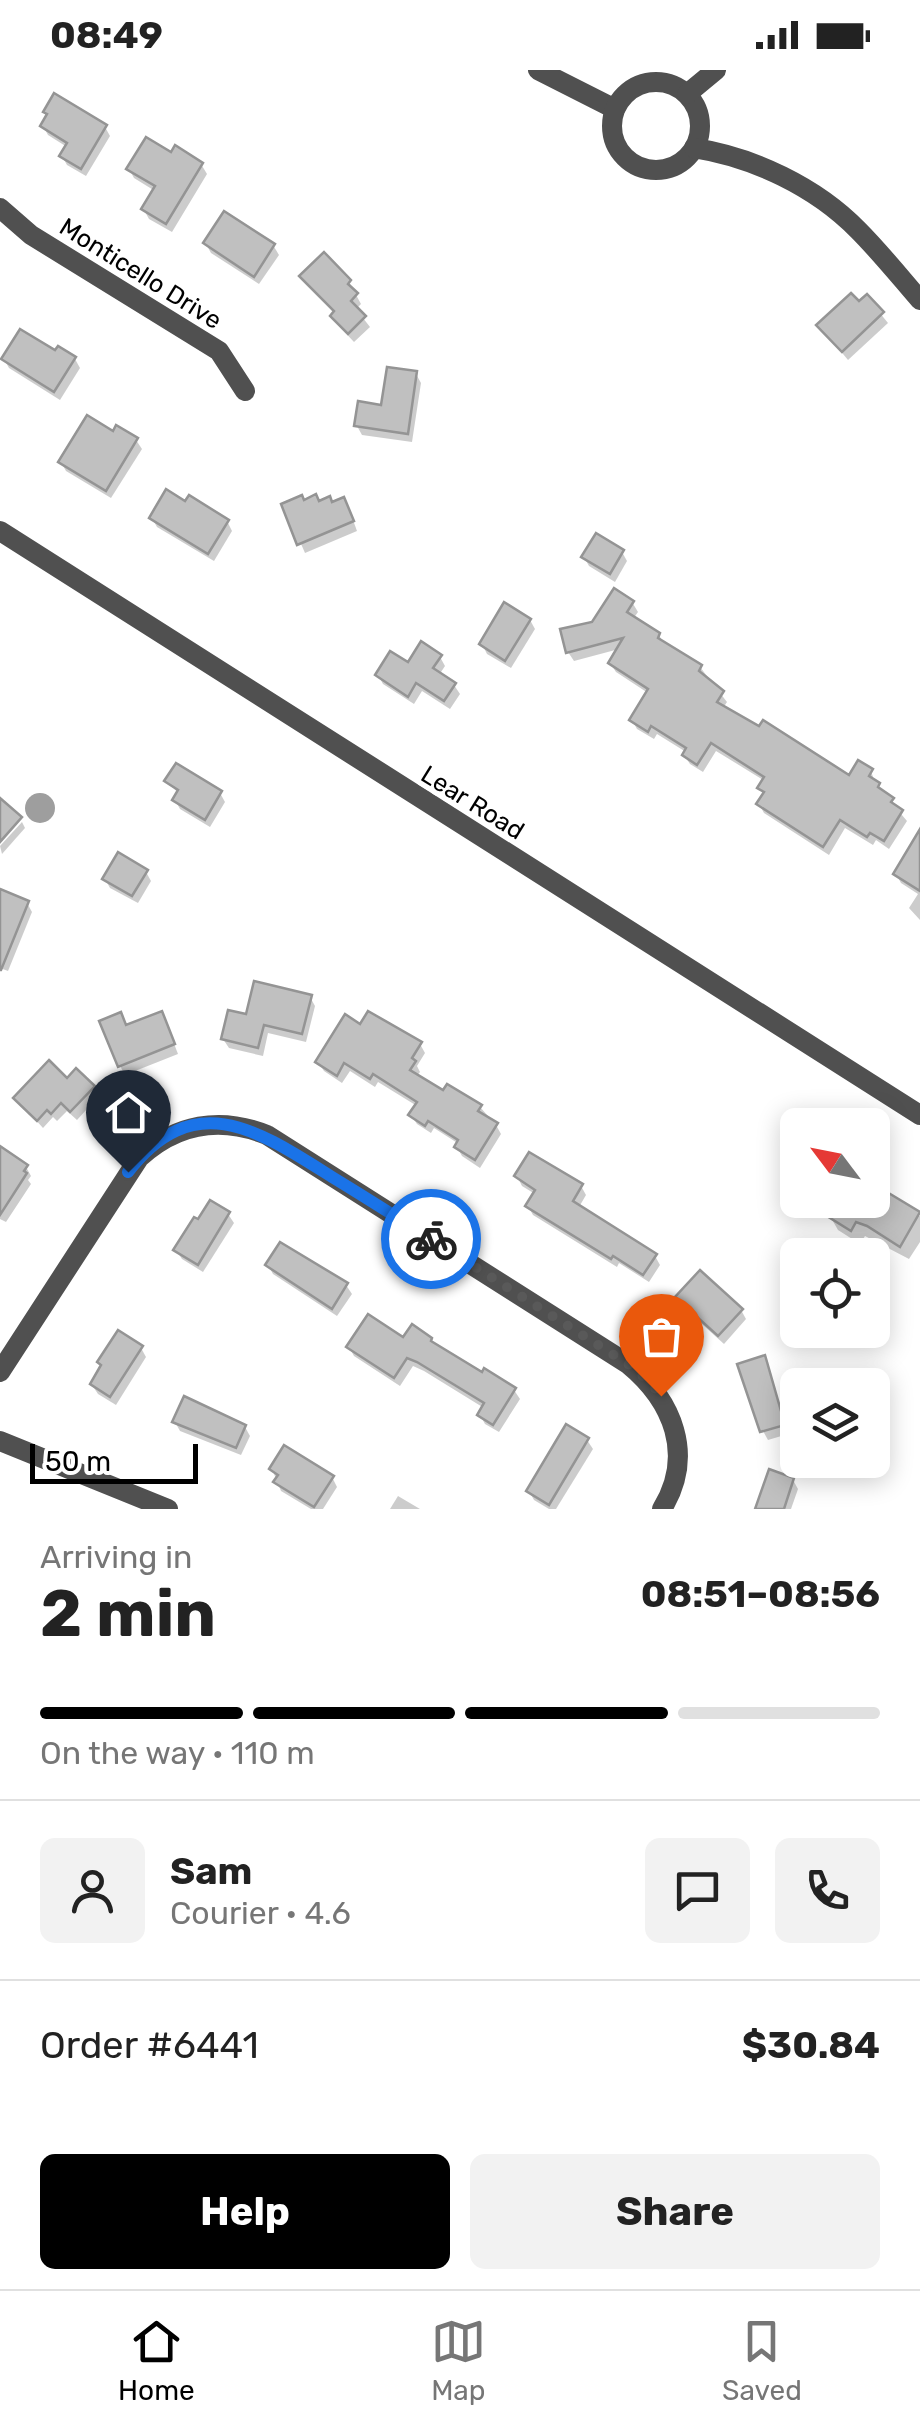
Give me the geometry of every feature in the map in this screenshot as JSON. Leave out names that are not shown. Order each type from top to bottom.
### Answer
[{"type":"street","points":[[538,70],[615,109]]},
{"type":"street","points":[[687,94],[716,70]]},
{"type":"street","points":[[647,82],[676,86],[687,94],[700,120],[694,148],[672,167],[643,168],[619,151],[612,123],[623,96],[647,82]]},
{"type":"street","points":[[694,148],[717,152],[791,180],[856,227],[920,300]]},
{"type":"street","name":"Monticello Drive","points":[[0,208],[31,235],[219,352],[245,391]]},
{"type":"street","name":"Lear Road","points":[[0,531],[920,1114]]},
{"type":"street","points":[[0,1372],[139,1158],[176,1132],[204,1124],[231,1124],[266,1136],[628,1364],[650,1382],[670,1413],[677,1440],[677,1468],[662,1509]]},
{"type":"street","points":[[0,1441],[168,1509]]},
{"type":"shaded area","points":[[40,793],[51,797],[55,808],[51,819],[40,823],[29,819],[25,808],[29,797]]},
{"type":"building","points":[[54,93],[107,125],[81,169],[59,156],[67,143],[40,126]]},
{"type":"building","points":[[146,137],[171,152],[175,145],[203,163],[166,224],[141,209],[155,186],[126,169]]},
{"type":"building","points":[[224,211],[275,244],[254,277],[203,243]]},
{"type":"building","points":[[324,252],[351,280],[348,284],[358,293],[351,301],[366,316],[348,334],[330,316],[334,311],[299,276]]},
{"type":"building","points":[[851,293],[859,301],[867,294],[884,312],[842,352],[816,325]]},
{"type":"building","points":[[20,329],[55,350],[58,346],[76,357],[54,392],[1,359]]},
{"type":"building","points":[[387,367],[417,371],[408,434],[354,426],[358,401],[381,405]]},
{"type":"building","points":[[87,415],[113,431],[116,425],[138,438],[106,491],[58,462]]},
{"type":"building","points":[[166,489],[185,501],[189,495],[229,520],[208,554],[149,518]]},
{"type":"building","points":[[316,494],[319,501],[330,496],[332,502],[344,497],[354,521],[297,545],[281,504]]},
{"type":"building","points":[[596,533],[624,550],[610,574],[581,557]]},
{"type":"building","points":[[614,588],[634,601],[627,612],[660,633],[658,638],[702,665],[699,671],[724,691],[717,702],[759,726],[763,720],[849,775],[858,760],[873,769],[869,776],[903,810],[884,841],[870,833],[867,837],[840,820],[823,847],[756,804],[764,792],[757,788],[764,777],[711,743],[697,765],[682,755],[686,748],[651,726],[648,732],[629,720],[648,689],[608,663],[623,638],[566,653],[560,629],[592,622]]},
{"type":"building","points":[[504,602],[531,619],[505,661],[479,644]]},
{"type":"building","points":[[421,641],[442,655],[433,668],[456,683],[444,701],[416,683],[408,697],[375,675],[390,651],[408,662]]},
{"type":"building","points":[[176,763],[222,791],[205,820],[172,800],[178,790],[164,781]]},
{"type":"building","points":[[0,798],[22,817],[0,842]]},
{"type":"building","points":[[920,829],[920,891],[893,874]]},
{"type":"building","points":[[118,852],[148,870],[132,896],[102,879]]},
{"type":"building","points":[[0,889],[29,901],[1,970],[0,970]]},
{"type":"building","points":[[254,981],[312,995],[302,1034],[264,1025],[258,1048],[221,1039],[228,1010],[246,1014]]},
{"type":"building","points":[[162,1011],[175,1044],[118,1067],[99,1021],[121,1012],[126,1025]]},
{"type":"building","points":[[368,1011],[422,1042],[410,1070],[443,1090],[447,1084],[482,1105],[478,1111],[498,1123],[475,1160],[454,1147],[458,1140],[428,1121],[425,1126],[408,1115],[417,1102],[373,1074],[370,1079],[344,1063],[337,1076],[315,1062],[345,1014],[360,1024]]},
{"type":"building","points":[[49,1060],[67,1078],[76,1068],[95,1086],[70,1112],[61,1103],[37,1121],[13,1098]]},
{"type":"building","points":[[0,1146],[28,1165],[24,1171],[27,1173],[0,1215]]},
{"type":"building","points":[[529,1152],[583,1184],[573,1201],[657,1254],[643,1275],[525,1206],[535,1190],[514,1176]]},
{"type":"building","points":[[890,1194],[920,1212],[900,1247],[856,1222],[851,1231],[830,1218],[890,1218]]},
{"type":"building","points":[[210,1200],[230,1212],[198,1265],[173,1250]]},
{"type":"building","points":[[280,1242],[348,1283],[332,1309],[265,1265]]},
{"type":"building","points":[[700,1270],[743,1309],[718,1336],[675,1297]]},
{"type":"building","points":[[368,1314],[403,1337],[412,1324],[431,1341],[516,1388],[493,1425],[477,1415],[484,1403],[417,1362],[407,1358],[394,1378],[346,1347]]},
{"type":"building","points":[[118,1330],[143,1346],[110,1397],[90,1384],[101,1365],[97,1362]]},
{"type":"building","points":[[765,1355],[780,1408],[780,1426],[760,1432],[737,1364]]},
{"type":"building","points":[[184,1396],[246,1425],[236,1448],[172,1422]]},
{"type":"building","points":[[566,1424],[589,1438],[549,1505],[526,1491]]},
{"type":"building","points":[[284,1445],[334,1476],[314,1507],[273,1482],[278,1475],[269,1469]]},
{"type":"building","points":[[769,1469],[780,1473],[780,1478],[794,1478],[784,1509],[755,1509]]},
{"type":"way so far","points":[[431,1239],[628,1364],[661,1396]]},
{"type":"route","points":[[128,1172],[152,1146],[176,1132],[204,1124],[231,1124],[266,1136],[431,1239]]}]
